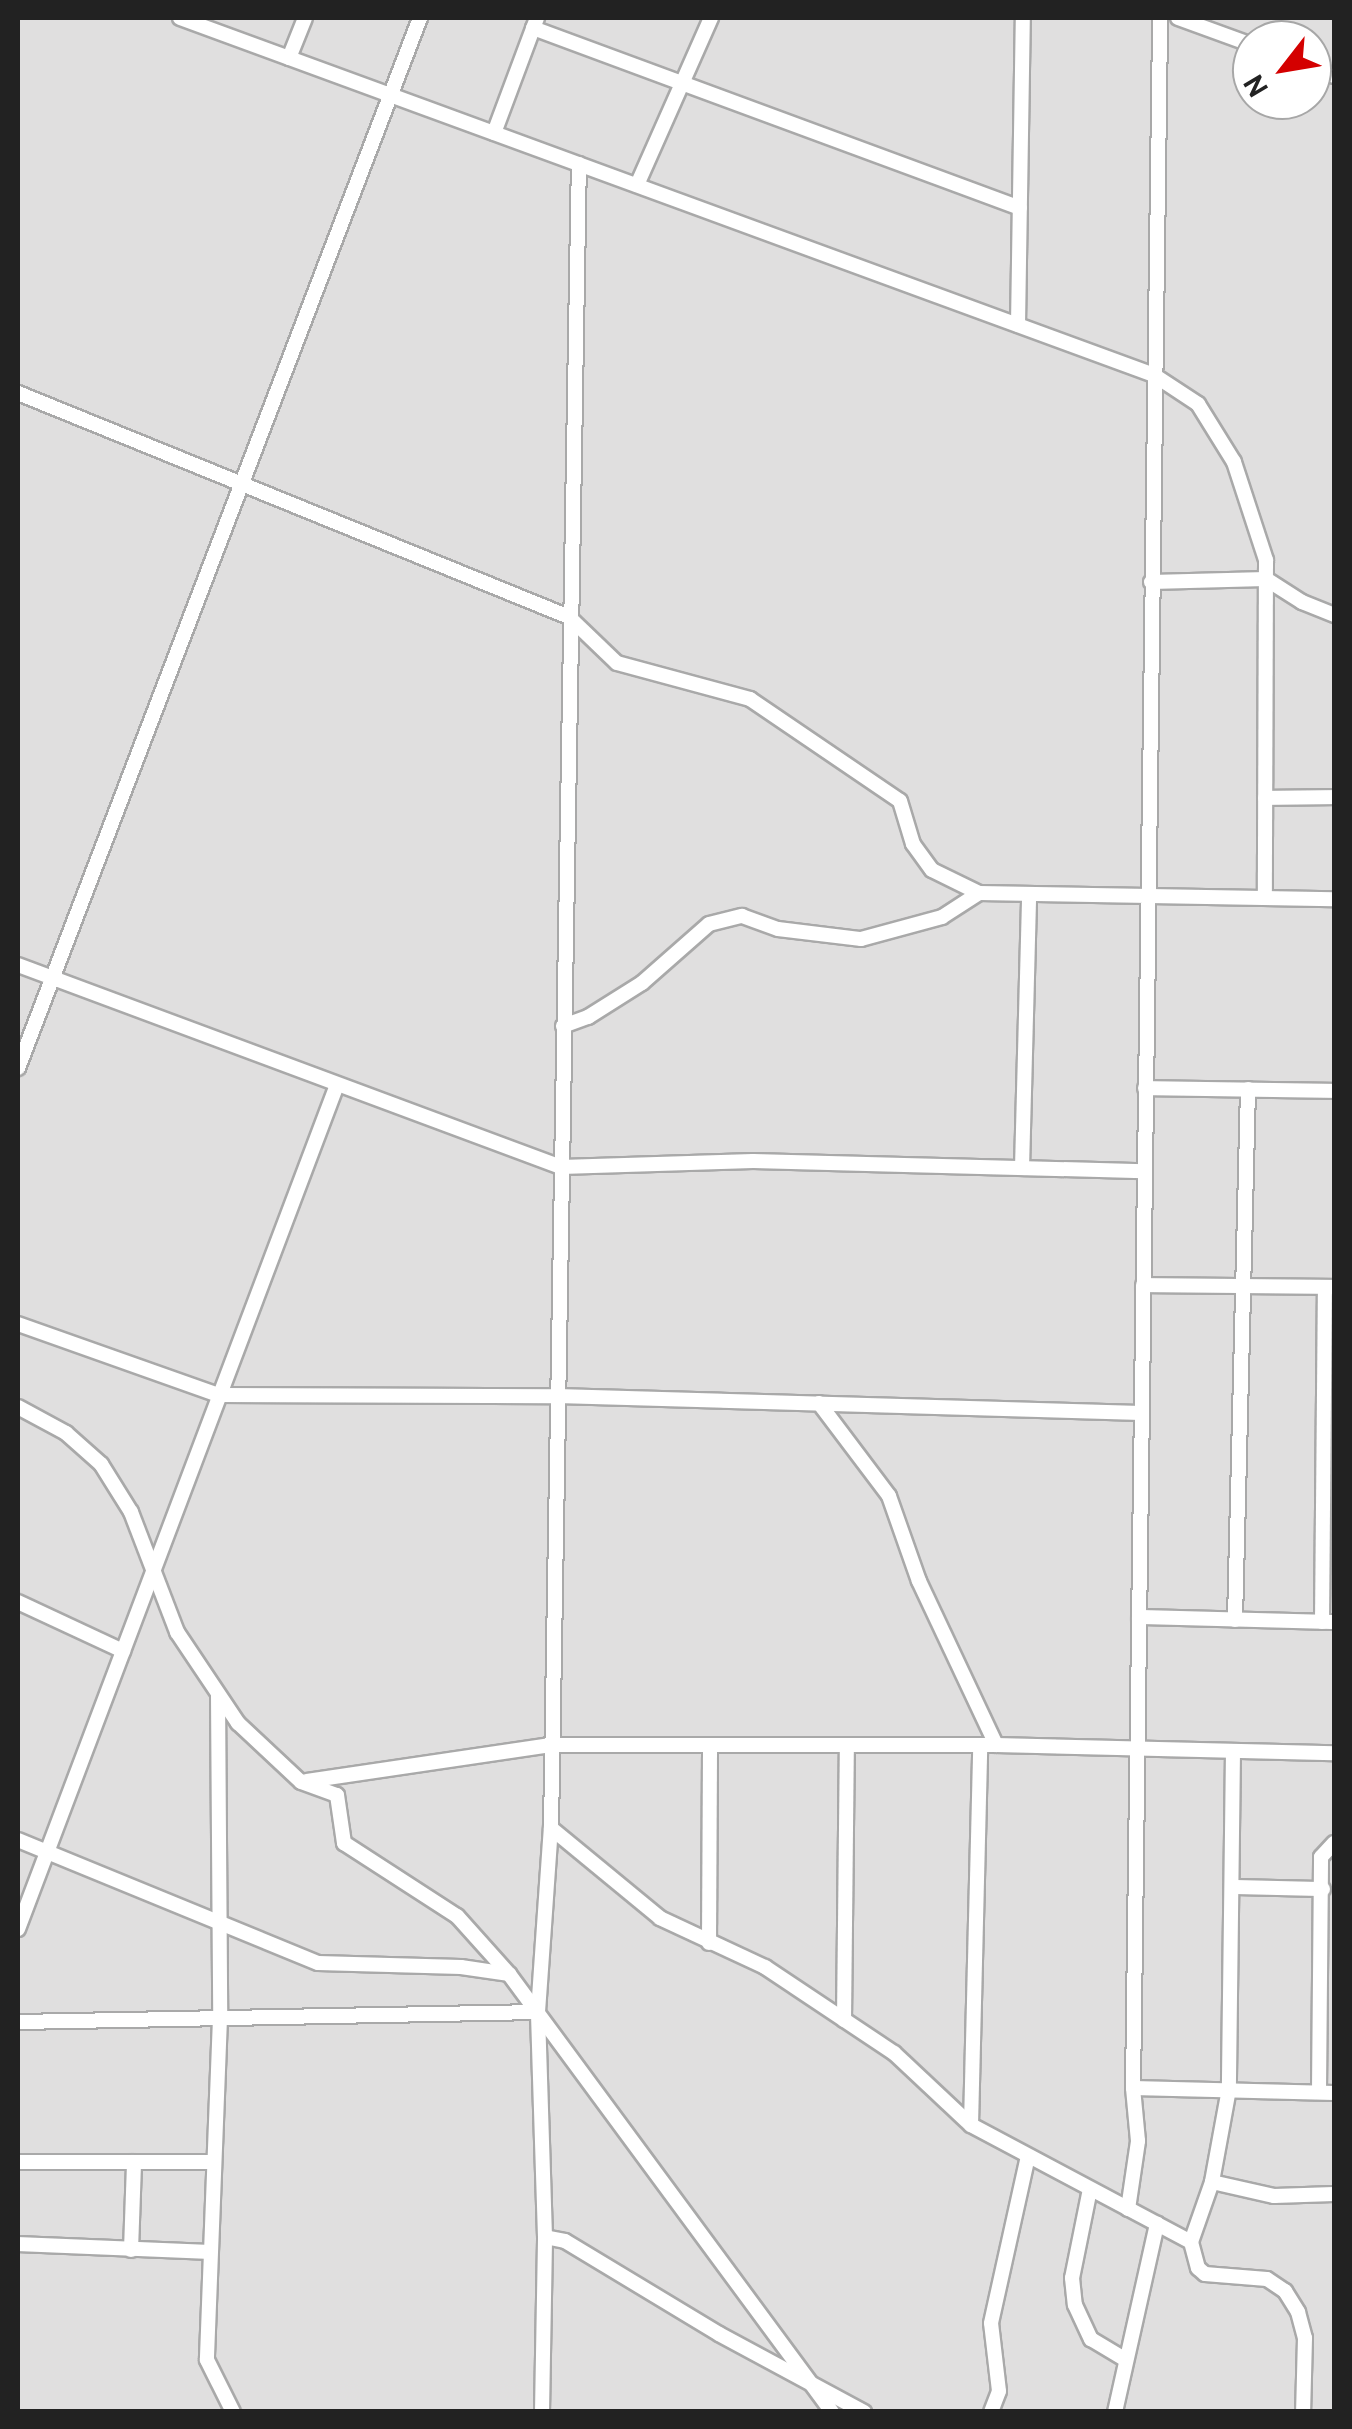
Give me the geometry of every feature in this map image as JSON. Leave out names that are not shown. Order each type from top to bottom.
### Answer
[{"type":"street","points":[[180,18],[1154,376],[1198,404],[1234,462],[1261,536],[1266,579],[1266,898]]},
{"type":"street","points":[[289,58],[305,18]]},
{"type":"street","points":[[18,1068],[420,18]]},
{"type":"street","points":[[637,185],[711,18]]},
{"type":"street","points":[[1018,325],[1022,18]]},
{"type":"street","points":[[1128,2209],[1138,2141],[1134,2088],[1137,1748],[1160,18]]},
{"type":"street","points":[[1178,18],[1232,38]]},
{"type":"street","points":[[494,133],[535,23],[682,83],[1020,208]]},
{"type":"street","points":[[542,2412],[545,2236],[538,2012],[551,1828],[568,618],[579,164]]},
{"type":"street","points":[[18,393],[568,618],[617,663],[750,698],[900,802],[913,844],[932,870],[979,893],[1334,899]]},
{"type":"street","points":[[1150,582],[1266,579],[1302,602],[1334,615]]},
{"type":"street","points":[[1266,798],[1334,798]]},
{"type":"street","points":[[563,1026],[588,1017],[642,983],[709,924],[742,916],[778,929],[861,939],[942,917],[979,893]]},
{"type":"street","points":[[1022,1168],[1028,894]]},
{"type":"street","points":[[18,964],[561,1167],[753,1160],[1144,1171]]},
{"type":"street","points":[[18,1929],[337,1085]]},
{"type":"street","points":[[1145,1088],[1334,1090]]},
{"type":"street","points":[[1235,1620],[1248,1090]]},
{"type":"street","points":[[1139,1617],[1328,1622],[1330,1287],[1143,1285]]},
{"type":"street","points":[[18,1324],[220,1395],[557,1396],[1141,1412]]},
{"type":"street","points":[[819,1403],[888,1496],[914,1568],[996,1745]]},
{"type":"street","points":[[18,1407],[66,1433],[101,1464],[131,1512],[177,1632],[238,1723],[301,1782],[337,1795],[344,1842],[457,1916],[509,1974],[832,2412]]},
{"type":"street","points":[[18,1602],[123,1651]]},
{"type":"street","points":[[218,1694],[220,2018],[207,2360],[234,2412]]},
{"type":"street","points":[[972,2125],[980,1745]]},
{"type":"street","points":[[301,1782],[552,1746],[996,1745],[1334,1753]]},
{"type":"street","points":[[709,1942],[710,1746]]},
{"type":"street","points":[[844,2020],[847,1746]]},
{"type":"street","points":[[1232,1750],[1229,2089],[1212,2182],[1191,2242],[1198,2268],[1205,2274],[1267,2279],[1285,2291],[1298,2312],[1305,2338],[1303,2412]]},
{"type":"street","points":[[551,1828],[645,1907],[765,1967],[894,2053],[972,2125],[1191,2242]]},
{"type":"street","points":[[18,1840],[318,1963],[461,1967],[509,1974]]},
{"type":"street","points":[[1134,2088],[1326,2092],[1321,1857],[1334,1843]]},
{"type":"street","points":[[1232,1886],[1324,1889]]},
{"type":"street","points":[[18,2022],[538,2012]]},
{"type":"street","points":[[991,2412],[998,2392],[992,2323],[1028,2156]]},
{"type":"street","points":[[18,2162],[214,2162]]},
{"type":"street","points":[[130,2250],[134,2162]]},
{"type":"street","points":[[1212,2182],[1274,2196],[1334,2194]]},
{"type":"street","points":[[1090,2189],[1072,2278],[1074,2305],[1090,2339],[1100,2349],[1124,2360]]},
{"type":"street","points":[[1115,2412],[1157,2224]]},
{"type":"street","points":[[545,2236],[565,2240],[719,2334],[864,2412]]},
{"type":"street","points":[[18,2244],[210,2252]]},
{"type":"shaded area","points":[[18,18],[1334,18],[1334,2411],[18,2411]]}]
